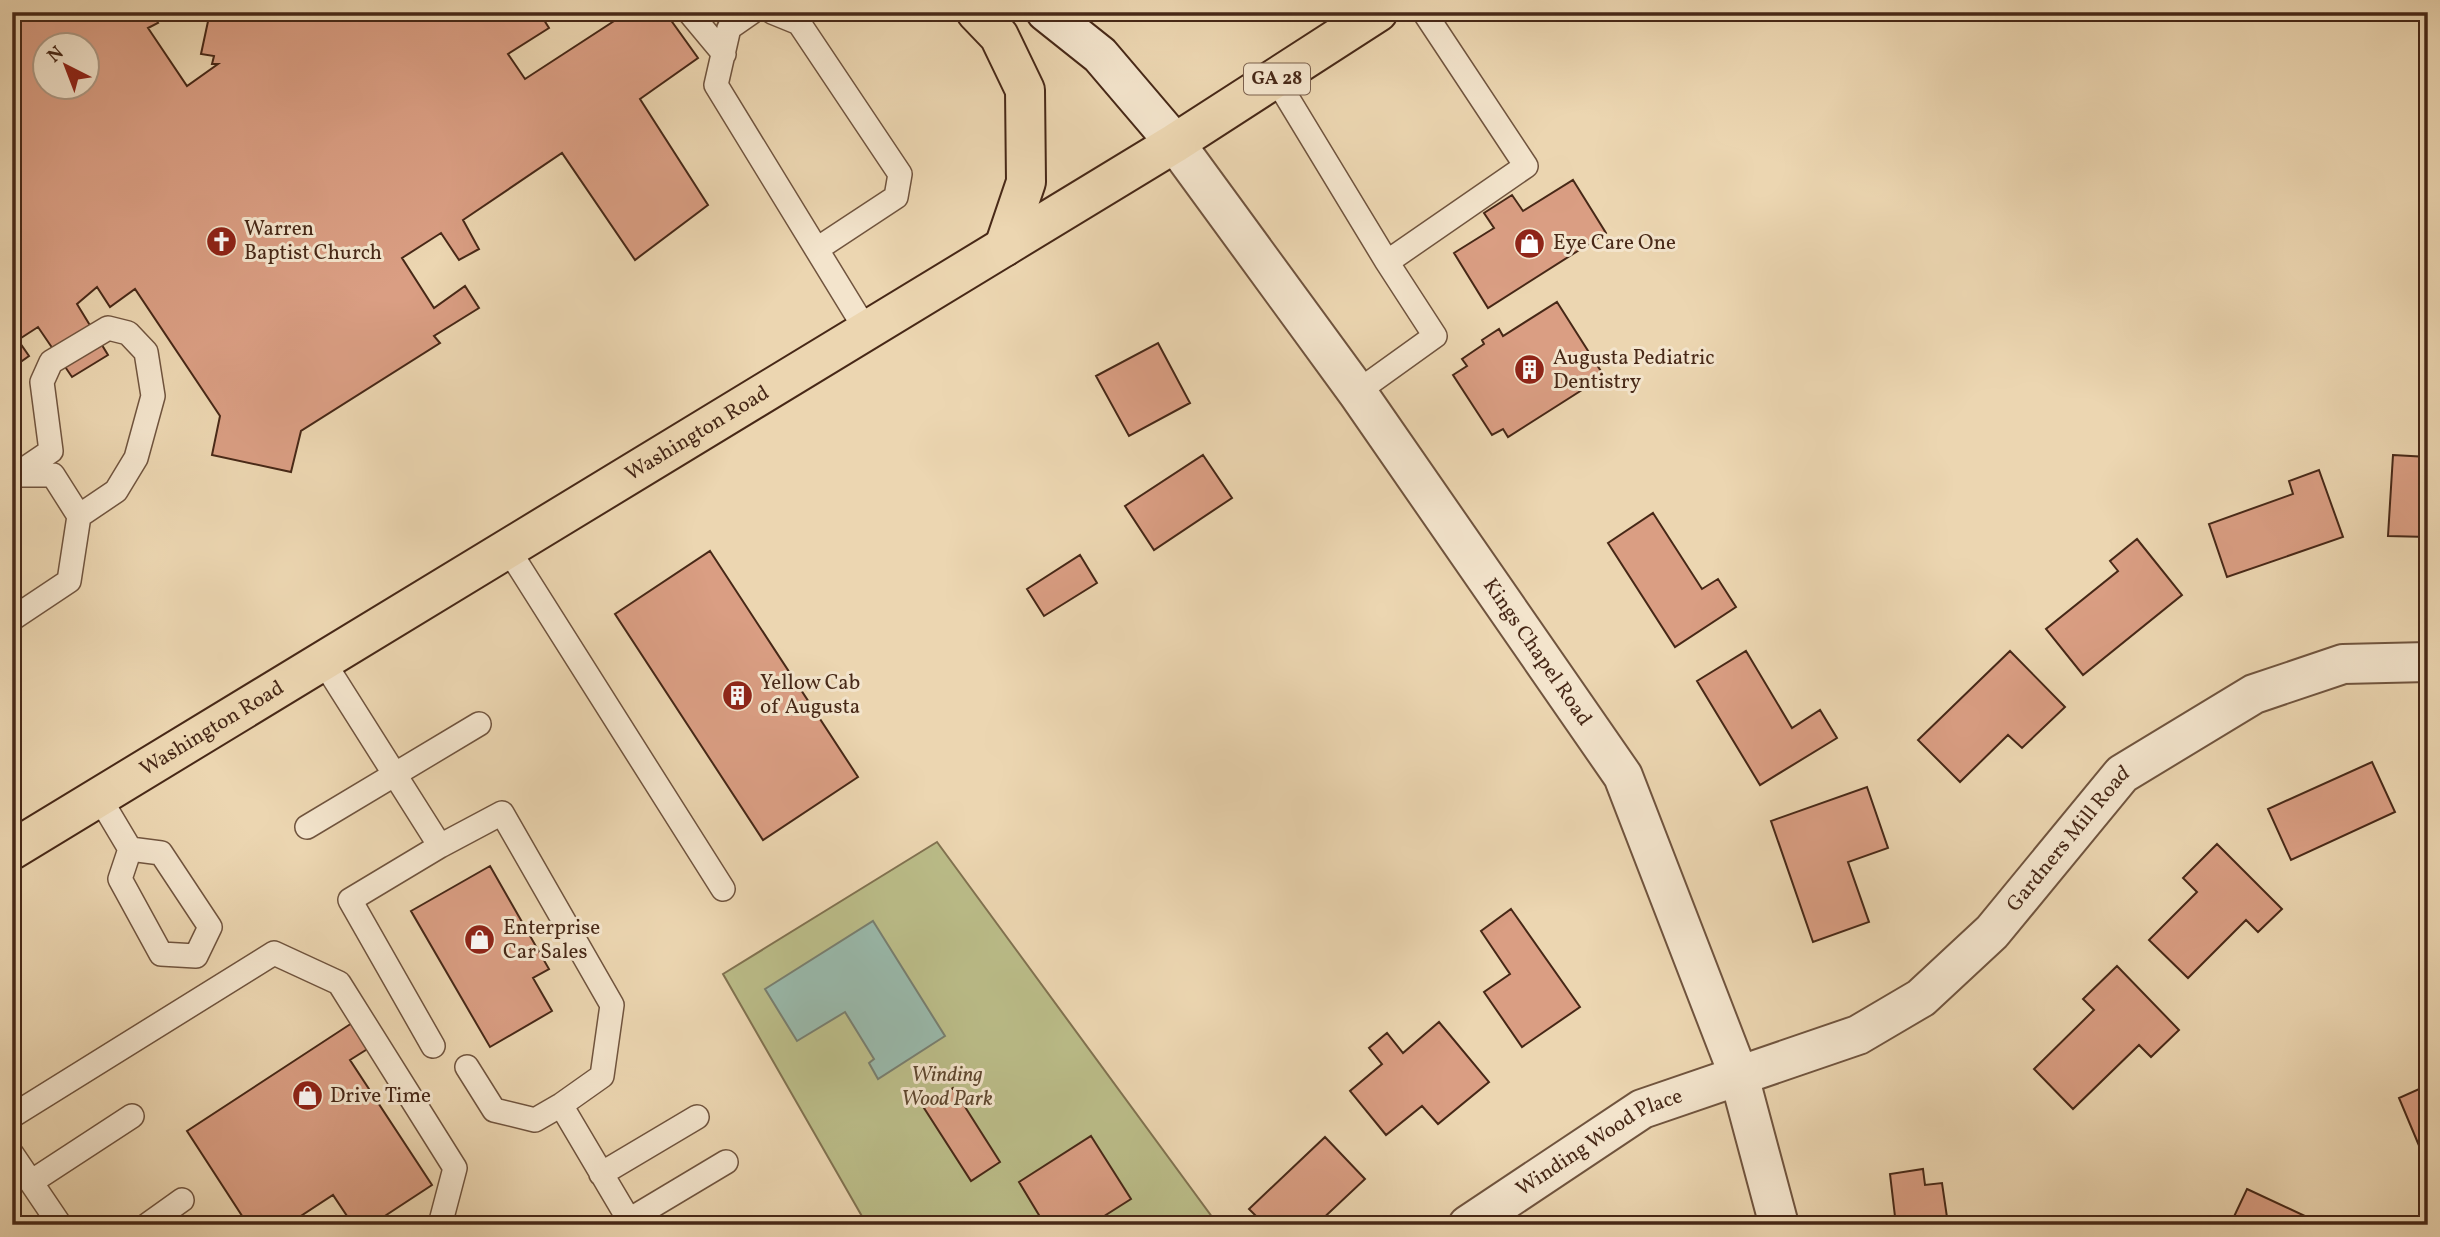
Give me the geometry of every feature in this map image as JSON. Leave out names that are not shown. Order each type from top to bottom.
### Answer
[{"type":"main road","points":[[975,12],[999,36],[1025,90],[1026,183],[1004,247]]},
{"type":"main road","name":"Washington Road","points":[[12,850],[1175,143],[1378,12]]},
{"type":"street","name":"Kings Chapel Road","points":[[1046,12],[1100,55],[1175,143],[1357,392],[1623,776],[1739,1076],[1779,1225]]},
{"type":"street","name":"Gardners Mill Road","points":[[1739,1076],[1858,1035],[1921,998],[1992,932],[2122,774],[2253,694],[2343,664],[2428,662]]},
{"type":"street","name":"Winding Wood Place","points":[[1468,1225],[1642,1109],[1739,1076]]},
{"type":"lane","points":[[689,12],[724,54]]},
{"type":"lane","points":[[752,12],[729,28],[716,85],[866,330]]},
{"type":"lane","points":[[772,12],[799,23],[901,174],[896,197],[817,249]]},
{"type":"lane","points":[[1387,262],[1526,166],[1424,12]]},
{"type":"lane","points":[[1276,79],[1435,336],[1357,392]]},
{"type":"lane","points":[[15,475],[51,451],[42,382],[51,362],[108,328],[128,333],[146,352],[153,396],[136,458],[116,491],[79,516]]},
{"type":"lane","points":[[12,619],[69,581],[79,516],[53,475],[15,475]]},
{"type":"lane","points":[[508,549],[723,889]]},
{"type":"lane","points":[[323,661],[440,846]]},
{"type":"lane","points":[[307,827],[480,724]]},
{"type":"lane","points":[[99,797],[130,849],[120,879],[161,954],[196,956]]},
{"type":"lane","points":[[433,1046],[350,900],[440,846],[502,813],[612,1005],[602,1076],[535,1120],[494,1110],[467,1067]]},
{"type":"lane","points":[[130,849],[161,853],[210,928],[196,956]]},
{"type":"lane","points":[[12,1116],[274,953],[339,982],[455,1168],[440,1225]]},
{"type":"lane","points":[[196,956],[218,989]]},
{"type":"lane","points":[[561,1105],[629,1220],[726,1162]]},
{"type":"lane","points":[[31,1182],[132,1116]]},
{"type":"lane","points":[[601,1174],[697,1117]]},
{"type":"lane","points":[[12,1154],[60,1225]]},
{"type":"lane","points":[[147,1225],[182,1200]]},
{"type":"green space","name":"Winding Wood Park","points":[[937,842],[1218,1225],[867,1225],[723,974]]},
{"type":"shaded area","points":[[873,921],[945,1036],[878,1079],[869,1063],[874,1059],[845,1012],[797,1041],[765,989]]},
{"type":"building","name":"Warren Baptist Church","points":[[12,12],[150,12],[158,23],[148,28],[187,86],[218,64],[212,64],[214,56],[201,54],[210,12],[260,12],[262,17],[268,12],[539,12],[549,28],[508,54],[525,79],[628,12],[665,12],[698,58],[640,99],[708,205],[635,260],[562,153],[463,220],[479,249],[459,260],[441,233],[402,258],[434,308],[465,286],[479,308],[434,336],[440,343],[301,431],[291,472],[212,455],[220,416],[135,289],[110,307],[97,287],[77,304],[108,355],[72,377],[38,327],[18,340],[29,356],[12,368]]},
{"type":"building","name":"Eye Care One","points":[[1573,180],[1606,233],[1488,308],[1454,253],[1494,228],[1484,213],[1512,195],[1523,211]]},
{"type":"building","name":"Augusta Pediatric Dentistry","points":[[1557,302],[1604,376],[1508,437],[1503,429],[1492,435],[1453,375],[1467,366],[1462,359],[1484,344],[1482,340],[1499,329],[1503,336]]},
{"type":"building","points":[[1158,343],[1190,403],[1129,436],[1096,376]]},
{"type":"building","points":[[1203,455],[1232,498],[1154,550],[1125,506]]},
{"type":"building","points":[[2393,455],[2428,457],[2428,537],[2388,536]]},
{"type":"building","points":[[2319,470],[2343,537],[2227,577],[2209,524],[2293,494],[2289,481]]},
{"type":"building","points":[[1653,513],[1702,589],[1718,579],[1736,607],[1675,647],[1608,543]]},
{"type":"building","points":[[2137,539],[2182,595],[2083,675],[2046,629],[2118,571],[2110,561]]},
{"type":"building","name":"Yellow Cab of Augusta","points":[[710,551],[858,777],[763,840],[615,614]]},
{"type":"building","points":[[1080,555],[1097,583],[1044,616],[1027,589]]},
{"type":"building","points":[[1746,651],[1792,728],[1820,710],[1837,738],[1760,785],[1697,681]]},
{"type":"building","points":[[2010,651],[2065,707],[2022,748],[2008,735],[1960,782],[1918,740]]},
{"type":"building","points":[[2372,762],[2395,812],[2291,860],[2268,809]]},
{"type":"building","points":[[1867,787],[1888,848],[1848,862],[1869,922],[1813,942],[1771,821]]},
{"type":"building","points":[[2217,844],[2282,909],[2258,932],[2246,920],[2188,978],[2149,940],[2197,892],[2183,878]]},
{"type":"building","name":"Enterprise Car Sales","points":[[490,866],[549,969],[533,978],[552,1011],[490,1047],[411,911]]},
{"type":"building","points":[[1511,909],[1580,1007],[1522,1047],[1484,992],[1510,974],[1481,931]]},
{"type":"building","points":[[2117,966],[2179,1030],[2151,1057],[2139,1045],[2073,1109],[2034,1069],[2094,1010],[2083,999]]},
{"type":"building","points":[[1439,1022],[1489,1082],[1438,1124],[1422,1106],[1386,1135],[1350,1091],[1382,1064],[1369,1048],[1387,1033],[1403,1053]]},
{"type":"building","name":"Drive Time","points":[[352,1023],[369,1048],[350,1060],[432,1185],[371,1225],[353,1225],[333,1195],[287,1225],[248,1225],[187,1131]]},
{"type":"building","points":[[2428,1085],[2428,1167],[2399,1098]]},
{"type":"building","points":[[953,1088],[1000,1162],[971,1181],[924,1108]]},
{"type":"building","points":[[1091,1136],[1131,1199],[1090,1225],[1045,1225],[1019,1182]]},
{"type":"building","points":[[1325,1137],[1365,1179],[1316,1225],[1265,1225],[1249,1209]]},
{"type":"building","points":[[1923,1169],[1925,1185],[1942,1183],[1948,1224],[1896,1225],[1890,1174]]},
{"type":"building","points":[[2247,1189],[2305,1216],[2301,1225],[2230,1225]]},
{"type":"place","name":"Warren Baptist Church","points":[[221,241]]},
{"type":"place","name":"Eye Care One","points":[[1530,243]]},
{"type":"place","name":"Augusta Pediatric Dentistry","points":[[1530,370]]},
{"type":"place","name":"Yellow Cab of Augusta","points":[[737,695]]},
{"type":"place","name":"Enterprise Car Sales","points":[[480,940]]},
{"type":"place","name":"Drive Time","points":[[307,1096]]}]
